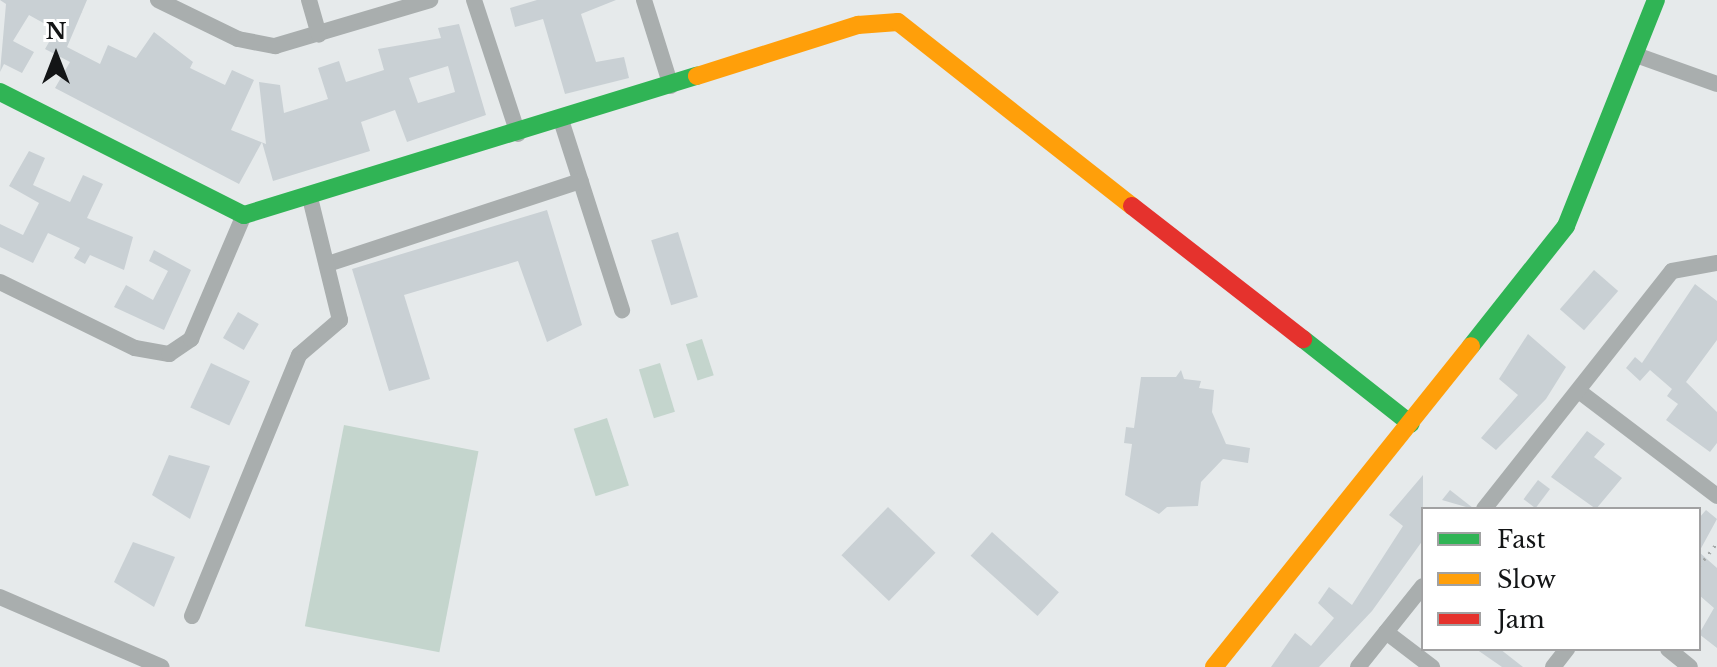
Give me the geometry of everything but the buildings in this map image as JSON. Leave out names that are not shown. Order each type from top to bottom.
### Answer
[{"type":"street","points":[[158,0],[255,45],[319,35],[430,0]]},
{"type":"street","points":[[309,0],[319,35]]},
{"type":"street","points":[[474,0],[518,134]]},
{"type":"street","points":[[644,0],[671,86]]},
{"type":"street","points":[[1214,667],[1411,424],[1576,210],[1656,0]]},
{"type":"street","points":[[0,92],[244,215],[311,202],[858,25],[898,22],[1411,424]]},
{"type":"street","points":[[1636,55],[1716,82]]},
{"type":"street","points":[[561,120],[622,310]]},
{"type":"street","points":[[328,264],[581,181]]},
{"type":"street","points":[[192,616],[299,355],[340,320],[311,202]]},
{"type":"street","points":[[0,282],[135,348],[169,354],[191,339],[244,215]]},
{"type":"street","points":[[1491,506],[1672,271],[1717,263]]},
{"type":"street","points":[[1580,392],[1717,496]]},
{"type":"street","points":[[1358,667],[1421,588]]},
{"type":"street","points":[[0,597],[162,667]]},
{"type":"street","points":[[1386,632],[1432,667]]},
{"type":"street","points":[[1553,667],[1565,651]]},
{"type":"street","points":[[1670,651],[1690,667]]},
{"type":"path","points":[[1701,563],[1717,543]]},
{"type":"shaded area","points":[[702,339],[714,375],[698,380],[686,344]]},
{"type":"shaded area","points":[[660,363],[675,412],[654,418],[639,369]]},
{"type":"shaded area","points":[[607,418],[629,486],[596,496],[574,429]]},
{"type":"shaded area","points":[[344,425],[478,451],[439,652],[305,626]]},
{"type":"traffic: fast","points":[[1471,346],[1566,226],[1656,0]]},
{"type":"traffic: fast","points":[[0,92],[244,215],[697,76]]},
{"type":"traffic: fast","points":[[1303,339],[1411,424]]},
{"type":"traffic: slow","points":[[697,76],[858,25],[898,22],[1132,206]]},
{"type":"traffic: slow","points":[[1214,667],[1471,346]]},
{"type":"traffic: jam","points":[[1132,206],[1303,339]]}]
